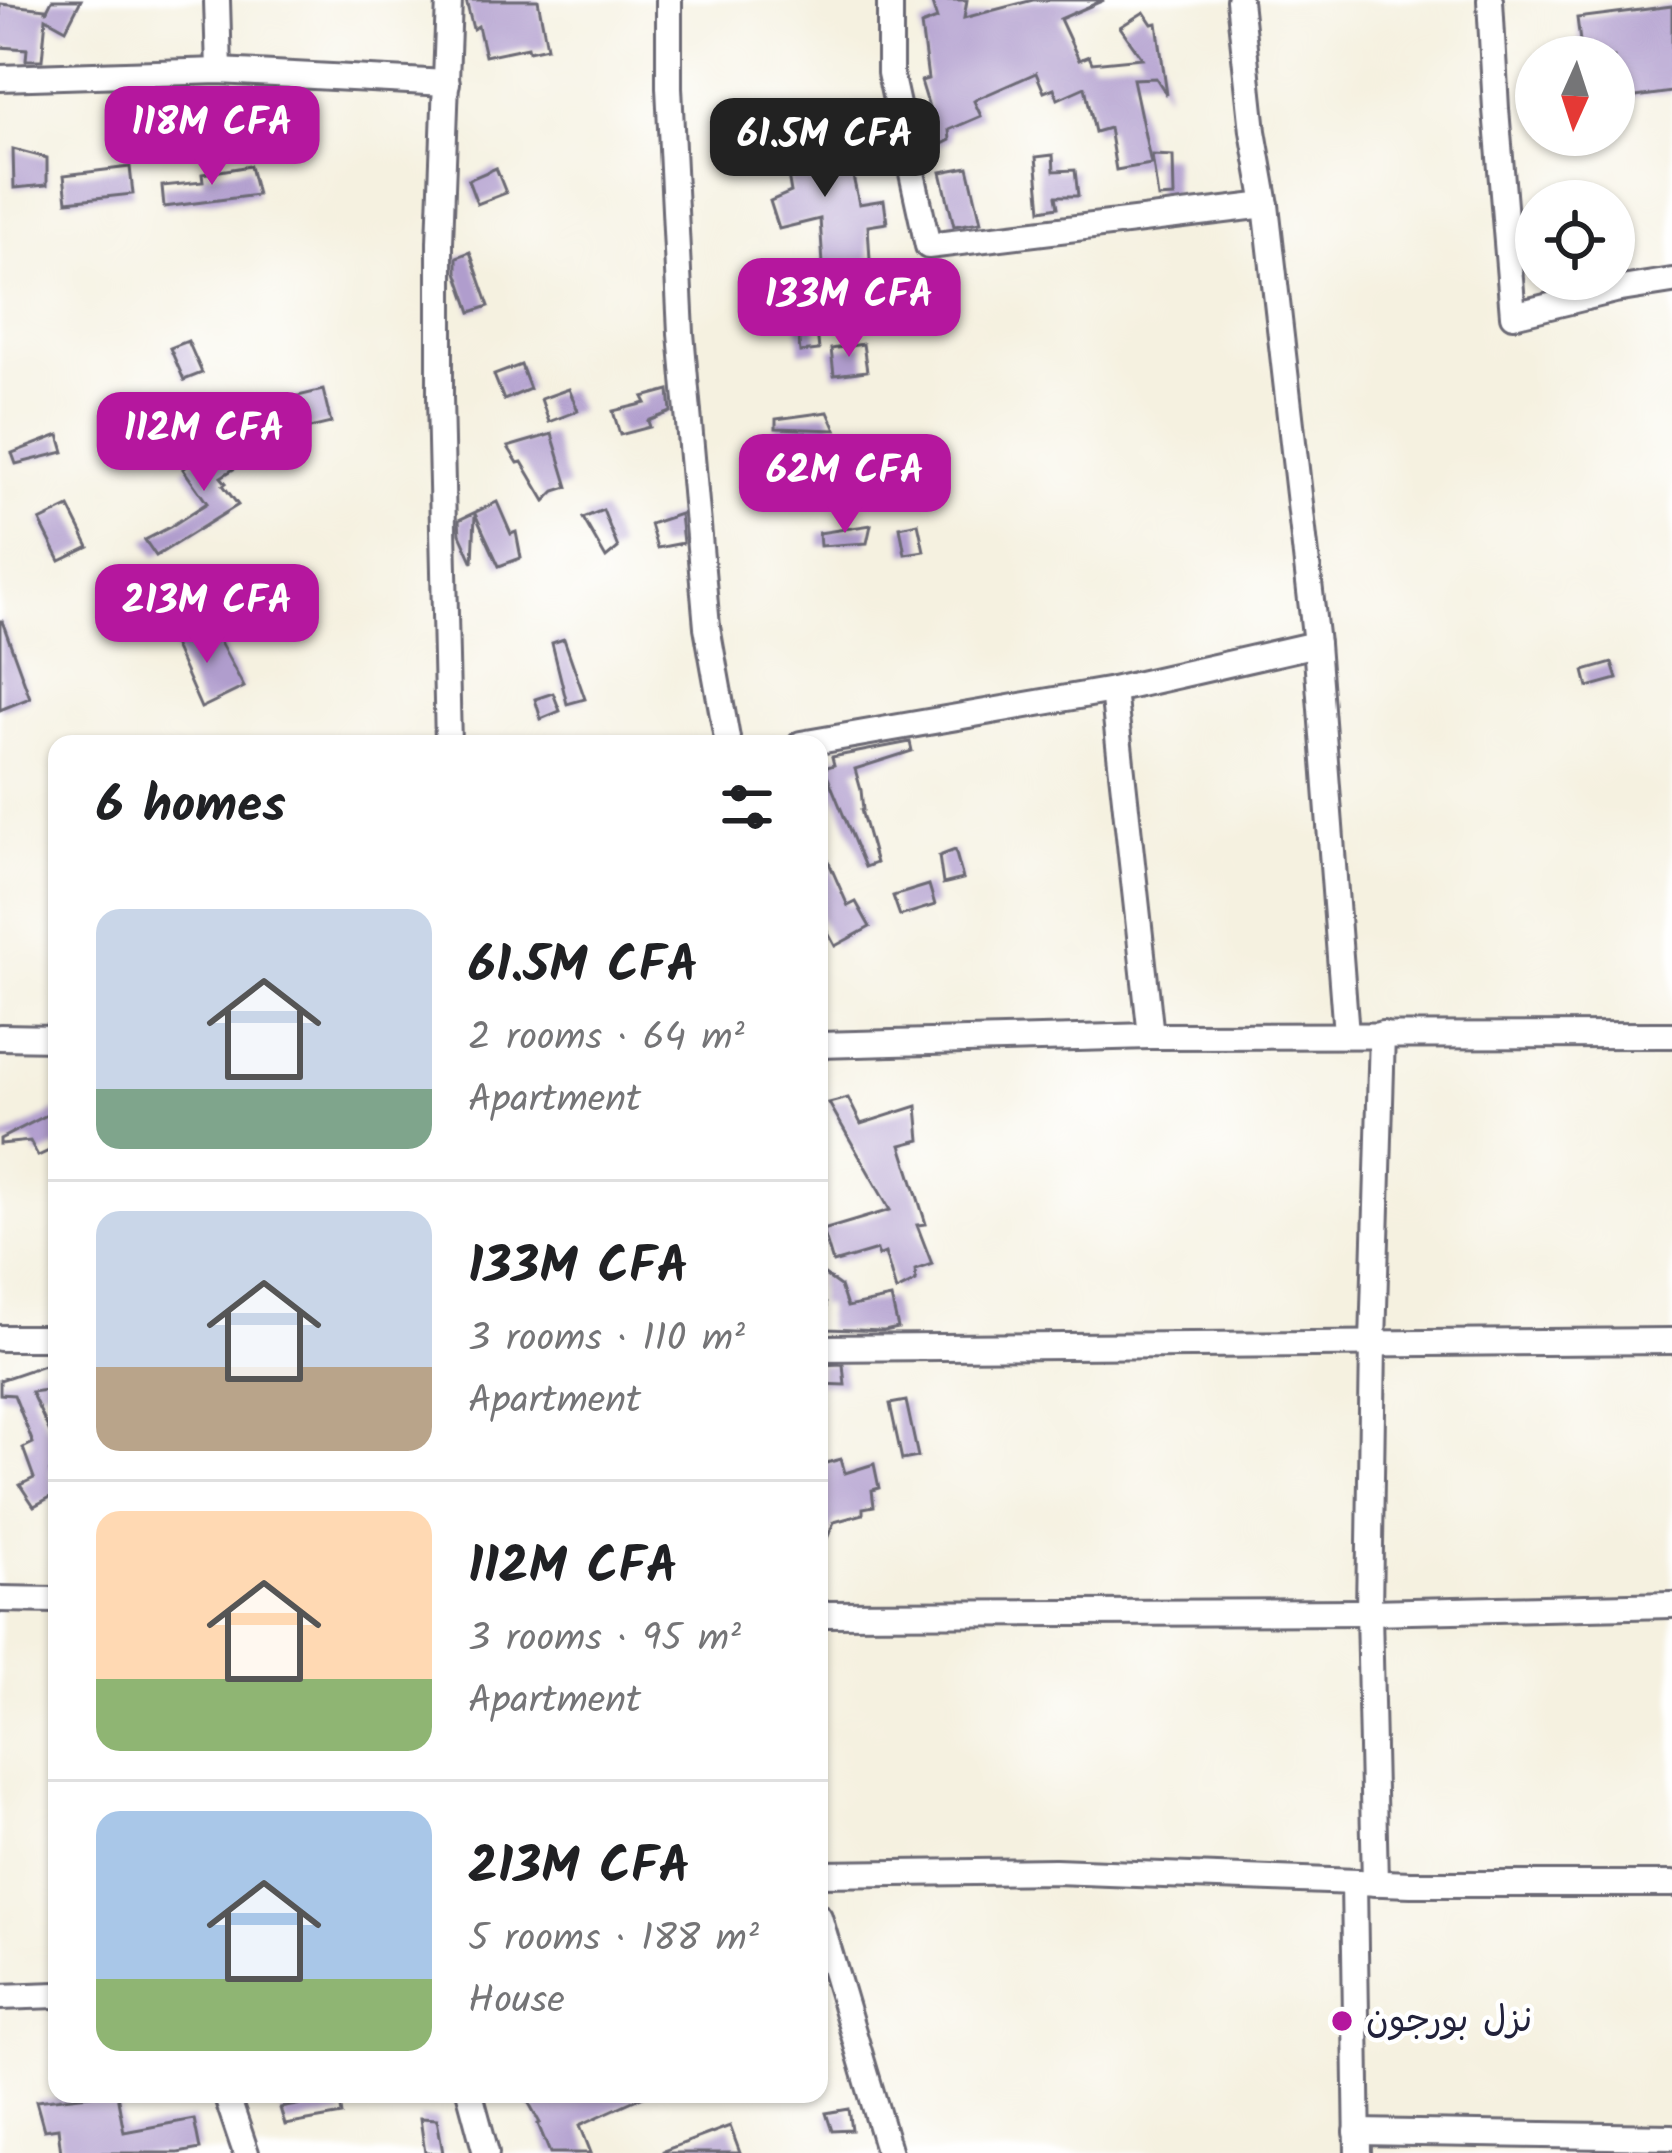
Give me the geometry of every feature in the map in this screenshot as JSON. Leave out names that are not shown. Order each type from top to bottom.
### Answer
[{"type":"street","points":[[217,0],[219,71]]},
{"type":"street","points":[[448,735],[440,242],[449,0]]},
{"type":"street","points":[[669,0],[681,334],[707,628],[726,735]]},
{"type":"street","points":[[890,0],[890,73],[928,245],[1266,205]]},
{"type":"street","points":[[1238,0],[1316,644],[1346,1034]]},
{"type":"street","points":[[1490,0],[1513,315],[1672,280]]},
{"type":"street","points":[[0,78],[219,71],[447,83]]},
{"type":"street","points":[[828,739],[1113,691],[1316,644]]},
{"type":"street","points":[[1113,691],[1151,1036]]},
{"type":"street","points":[[1382,1034],[1357,2143],[1672,2137]]},
{"type":"street","points":[[828,1045],[1151,1036],[1672,1035]]},
{"type":"street","points":[[0,1037],[48,1037]]},
{"type":"street","points":[[0,1338],[48,1338]]},
{"type":"street","points":[[828,1348],[1672,1341]]},
{"type":"street","points":[[0,1598],[48,1600]]},
{"type":"street","points":[[828,1614],[1369,1612],[1672,1605]]},
{"type":"street","points":[[828,1874],[1055,1871],[1365,1882],[1672,1884]]},
{"type":"street","points":[[828,1947],[889,2153]]},
{"type":"street","points":[[0,1997],[48,1995]]},
{"type":"street","points":[[229,2103],[246,2153]]},
{"type":"street","points":[[472,2103],[486,2153]]},
{"type":"building","points":[[52,0],[81,0],[66,29],[46,18],[42,60],[26,60],[27,49],[0,47],[0,4],[46,12]]},
{"type":"building","points":[[466,0],[538,0],[547,47],[485,56]]},
{"type":"building","points":[[931,0],[967,0],[964,18],[1033,0],[1104,0],[1060,19],[1079,60],[1089,56],[1092,63],[1142,58],[1120,27],[1144,12],[1152,24],[1157,23],[1167,95],[1156,78],[1133,79],[1151,164],[1116,170],[1109,128],[1095,132],[1085,87],[1058,99],[1054,88],[1044,92],[1036,73],[974,101],[981,116],[949,130],[950,140],[936,147],[921,81],[928,79],[921,25],[937,19]]},
{"type":"building","points":[[1672,6],[1672,92],[1635,97],[1635,36],[1579,36],[1577,18]]},
{"type":"building","points":[[794,115],[797,125],[804,122],[809,166],[849,158],[859,204],[884,200],[887,223],[868,226],[870,260],[823,264],[820,219],[779,229],[770,201],[791,192],[778,117]]},
{"type":"building","points":[[13,149],[47,158],[47,185],[14,188]]},
{"type":"building","points":[[1053,155],[1054,171],[1075,170],[1078,196],[1056,196],[1058,207],[1041,210],[1036,157]]},
{"type":"building","points":[[1152,155],[1173,156],[1174,197],[1158,198]]},
{"type":"building","points":[[250,166],[257,195],[164,207],[162,186],[203,182],[202,174]]},
{"type":"building","points":[[130,167],[133,194],[67,201],[64,175]]},
{"type":"building","points":[[968,167],[981,222],[954,226],[941,172]]},
{"type":"building","points":[[496,168],[506,193],[477,204],[468,180]]},
{"type":"building","points":[[470,252],[489,306],[471,312],[457,272],[457,257]]},
{"type":"building","points":[[816,320],[819,350],[800,352],[797,322]]},
{"type":"building","points":[[188,341],[202,373],[184,380],[170,348]]},
{"type":"building","points":[[863,344],[867,371],[834,375],[831,349]]},
{"type":"building","points":[[521,365],[530,389],[504,400],[494,375]]},
{"type":"building","points":[[569,389],[578,411],[549,422],[541,399]]},
{"type":"building","points":[[323,390],[331,423],[285,434],[277,401]]},
{"type":"building","points":[[669,390],[671,412],[648,421],[650,427],[620,435],[613,411],[646,403],[643,397]]},
{"type":"building","points":[[828,412],[836,430],[776,428],[776,419]]},
{"type":"building","points":[[552,434],[568,487],[545,501],[508,447]]},
{"type":"building","points":[[59,435],[64,452],[16,464],[12,453]]},
{"type":"building","points":[[232,437],[246,461],[221,477],[238,505],[156,556],[145,540],[207,503],[183,469]]},
{"type":"building","points":[[497,502],[511,534],[516,532],[521,558],[499,566],[475,514],[473,563],[459,520]]},
{"type":"building","points":[[69,507],[89,547],[60,561],[40,521]]},
{"type":"building","points":[[603,510],[618,548],[606,558],[583,518]]},
{"type":"building","points":[[680,514],[683,543],[657,548],[650,524]]},
{"type":"building","points":[[918,523],[924,551],[905,554],[900,527]]},
{"type":"building","points":[[871,525],[867,543],[820,546],[819,533]]},
{"type":"building","points":[[0,621],[30,698],[0,710]]},
{"type":"building","points":[[211,625],[244,687],[201,708],[172,642]]},
{"type":"building","points":[[564,639],[585,699],[567,704],[552,643]]},
{"type":"building","points":[[1612,663],[1617,679],[1588,687],[1584,671]]},
{"type":"building","points":[[553,693],[560,711],[541,719],[535,699]]},
{"type":"building","points":[[910,742],[912,751],[855,769],[876,863],[865,867],[828,778],[832,757]]},
{"type":"building","points":[[955,850],[963,879],[943,884],[939,856]]},
{"type":"building","points":[[828,860],[848,906],[856,902],[870,927],[835,946],[828,933]]},
{"type":"building","points":[[929,885],[935,905],[900,916],[893,896]]},
{"type":"building","points":[[848,1098],[861,1124],[917,1106],[920,1140],[901,1145],[926,1224],[917,1225],[932,1264],[915,1270],[916,1281],[896,1291],[885,1253],[878,1256],[877,1250],[833,1263],[828,1229],[890,1210],[829,1103]]},
{"type":"building","points":[[48,1115],[48,1151],[38,1156],[30,1141],[0,1144],[0,1139]]},
{"type":"building","points":[[828,1277],[840,1286],[847,1307],[891,1298],[898,1328],[828,1329]]},
{"type":"building","points":[[843,1364],[845,1385],[828,1384],[828,1365]]},
{"type":"building","points":[[44,1365],[48,1372],[47,1390],[31,1392],[48,1428],[48,1498],[34,1506],[20,1485],[34,1478],[23,1448],[33,1443],[14,1395],[0,1394],[0,1380]]},
{"type":"building","points":[[906,1401],[918,1457],[902,1460],[890,1404]]},
{"type":"building","points":[[841,1459],[845,1473],[874,1464],[879,1488],[872,1490],[874,1506],[834,1522],[828,1536],[828,1463]]},
{"type":"building","points":[[36,2101],[119,2103],[124,2132],[194,2119],[200,2149],[61,2153],[58,2128],[44,2130]]},
{"type":"building","points":[[340,2103],[342,2115],[285,2125],[280,2108]]},
{"type":"building","points":[[529,2103],[628,2103],[580,2125],[591,2153],[550,2153]]},
{"type":"building","points":[[849,2109],[852,2130],[832,2131],[826,2113]]},
{"type":"building","points":[[420,2118],[437,2119],[443,2153],[425,2153]]},
{"type":"building","points":[[730,2126],[740,2153],[663,2153],[663,2151]]},
{"type":"place","name":"نزل بورجون","points":[[1342,2021]]}]
